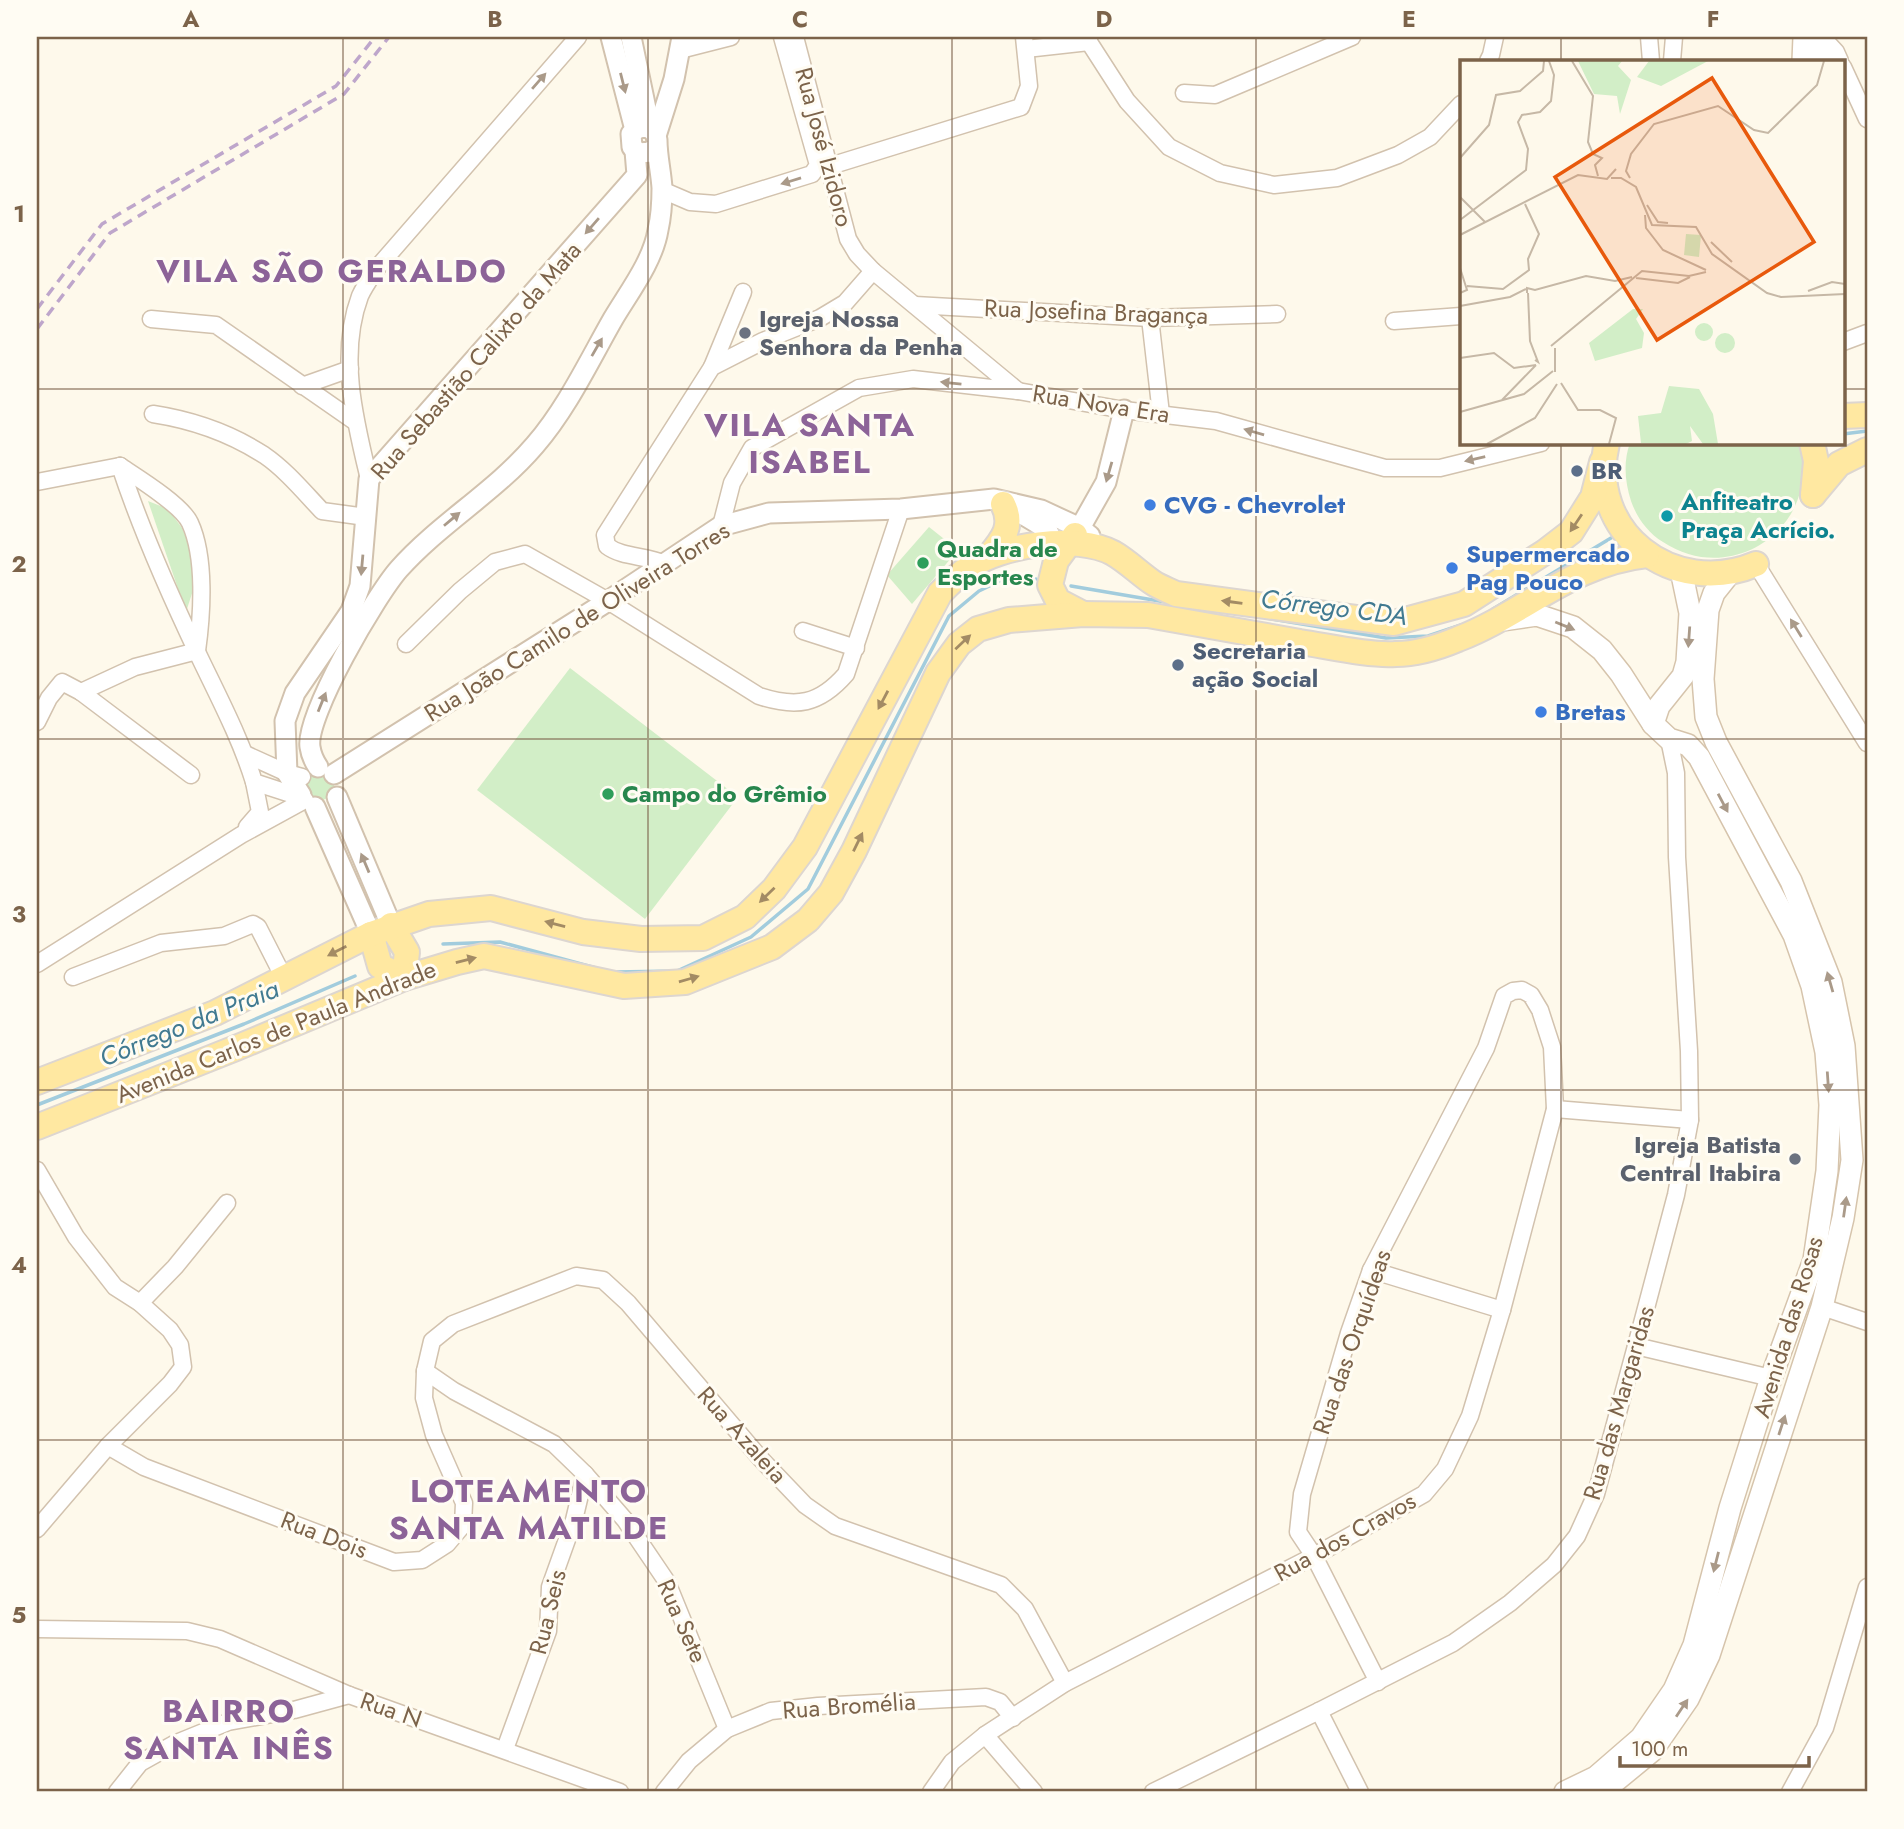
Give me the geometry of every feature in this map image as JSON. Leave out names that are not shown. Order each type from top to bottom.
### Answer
[{"type":"main road","points":[[1803,60],[1816,37]]},
{"type":"main road","points":[[1816,37],[1821,60]]},
{"type":"main road","points":[[1844,416],[1867,415]]},
{"type":"main road","points":[[1812,444],[1816,461],[1813,495],[1839,464],[1867,450]]},
{"type":"main road","points":[[1604,452],[1606,497],[1622,530],[1647,555],[1681,570],[1703,575],[1730,573],[1756,564]]},
{"type":"main road","name":"Avenida Carlos de Paula Andrade","points":[[37,1082],[215,1013],[381,930],[429,914],[491,908],[583,932],[641,939],[703,938],[745,917],[775,889],[805,847],[940,593],[968,567],[989,556],[1028,546],[1090,545],[1113,553],[1154,584],[1176,594],[1394,623],[1464,604],[1571,532],[1593,497],[1604,452]]},
{"type":"main road","points":[[989,556],[1007,532],[1007,516],[999,501]]},
{"type":"main road","points":[[1065,544],[1050,585],[1058,601],[1083,614]]},
{"type":"main road","name":"Avenida Carlos de Paula Andrade","points":[[37,1127],[404,978],[484,956],[624,986],[685,982],[772,947],[808,920],[831,893],[854,851],[938,673],[959,644],[978,629],[1009,620],[1083,614],[1148,615],[1335,648],[1396,654],[1448,643],[1499,620],[1590,568],[1626,557],[1647,555]]},
{"type":"main road","points":[[1681,570],[1690,613],[1687,662],[1683,676],[1659,706],[1673,738],[1706,717]]},
{"type":"main road","name":"Avenida das Rosas","points":[[1565,1792],[1596,1777],[1642,1738],[1674,1690],[1695,1645],[1730,1508],[1771,1378],[1814,1260],[1821,1216],[1827,1171],[1830,1105],[1831,982],[1791,881],[1716,742],[1706,717],[1703,679],[1708,610],[1714,593],[1730,573]]},
{"type":"main road","name":"Avenida das Rosas","points":[[1499,620],[1537,615],[1573,627],[1602,650],[1673,738],[1699,757],[1794,935],[1832,1032],[1849,1105],[1852,1160],[1843,1218],[1822,1307],[1709,1655],[1688,1699],[1652,1751],[1602,1792]]},
{"type":"main road","points":[[381,930],[407,952],[404,978]]},
{"type":"main road","points":[[1752,1444],[1764,1461],[1765,1478]]},
{"type":"main road","points":[[1730,1508],[1740,1527],[1749,1532]]},
{"type":"street","points":[[369,480],[354,421],[350,369],[353,328],[360,295],[377,268],[578,37]]},
{"type":"street","points":[[611,37],[650,134]]},
{"type":"street","points":[[305,787],[313,725],[325,694],[397,571],[425,542],[505,476],[544,433],[646,262],[658,232],[662,190],[631,37]]},
{"type":"street","points":[[731,37],[681,43],[674,79],[664,108],[650,134],[647,153],[635,151],[637,175],[652,178],[662,190],[690,202],[716,204],[812,174],[818,165],[782,37]]},
{"type":"street","name":"Rua José Izidoro","points":[[795,37],[848,239],[857,254],[873,271],[1018,391]]},
{"type":"street","points":[[1184,93],[1215,95],[1352,37]]},
{"type":"street","points":[[1489,60],[1495,37]]},
{"type":"street","points":[[1650,37],[1651,60]]},
{"type":"street","points":[[1672,60],[1674,37]]},
{"type":"street","points":[[1816,37],[1836,51],[1840,60]]},
{"type":"street","points":[[830,166],[1021,107],[1028,86],[1025,43],[1089,40],[1127,101],[1169,147],[1220,173],[1274,185],[1337,178],[1398,155],[1430,137],[1460,105]]},
{"type":"street","points":[[1844,69],[1867,119]]},
{"type":"street","points":[[640,75],[655,83],[667,83],[674,79]]},
{"type":"street","name":"Rua Sebastião Calixto da Mata","points":[[305,787],[285,721],[295,693],[351,611],[360,586],[369,480],[637,175]]},
{"type":"street","points":[[712,367],[763,341],[820,318],[845,303],[873,271]]},
{"type":"street","points":[[665,564],[650,557],[617,554],[607,546],[605,535],[712,367],[743,292]]},
{"type":"street","name":"Rua Josefina Bragança","points":[[915,305],[1150,318],[1277,314]]},
{"type":"street","points":[[1394,321],[1460,316]]},
{"type":"street","points":[[1150,318],[1161,414]]},
{"type":"street","points":[[151,319],[216,324],[354,421]]},
{"type":"street","points":[[1844,342],[1867,333]]},
{"type":"street","points":[[302,386],[350,369]]},
{"type":"street","name":"Rua Nova Era","points":[[721,526],[732,483],[752,448],[859,388],[913,379],[1018,391],[1124,410],[1216,421],[1385,468],[1440,468],[1538,444]]},
{"type":"street","points":[[999,501],[1047,529],[1065,544],[1106,482],[1124,410]]},
{"type":"street","points":[[153,414],[200,423],[264,455],[294,481],[322,511],[366,517]]},
{"type":"street","points":[[120,466],[131,501],[245,754],[260,812]]},
{"type":"street","points":[[37,482],[120,466],[162,494],[190,522],[199,560],[203,612],[197,651]]},
{"type":"street","points":[[131,501],[150,492],[162,494]]},
{"type":"street","name":"Rua João Camilo de Oliveira Torres","points":[[37,964],[241,835],[305,787],[608,601],[721,526],[769,513],[901,509],[999,501],[1041,510],[1065,544]]},
{"type":"street","points":[[406,644],[460,591],[495,562],[526,554],[608,601],[759,696],[782,703],[805,702],[833,688],[846,674],[901,509]]},
{"type":"street","points":[[1756,564],[1867,743]]},
{"type":"street","points":[[803,631],[856,648]]},
{"type":"street","points":[[81,692],[135,667],[197,651]]},
{"type":"street","points":[[37,722],[49,698],[62,682],[81,692],[191,775]]},
{"type":"street","name":"Rua das Margaridas","points":[[1153,1792],[1453,1643],[1510,1603],[1554,1565],[1577,1536],[1596,1494],[1676,1195],[1690,1120],[1673,738]]},
{"type":"street","points":[[245,754],[305,787],[381,930]]},
{"type":"street","points":[[254,782],[305,787]]},
{"type":"street","points":[[241,835],[260,812],[305,787]]},
{"type":"street","name":"Rua João Camilo de Oliveira Torres","points":[[305,787],[328,805],[337,797],[381,930]]},
{"type":"street","points":[[73,977],[161,943],[225,936],[253,924],[258,927],[284,978]]},
{"type":"street","name":"Rua das Orquídeas","points":[[1378,1682],[1314,1556],[1298,1532],[1302,1494],[1349,1334],[1371,1270],[1486,1048],[1504,996],[1522,990],[1531,995]]},
{"type":"street","name":"Rua dos Cravos","points":[[931,1792],[952,1762],[985,1735],[1065,1684],[1314,1556],[1424,1494],[1445,1469],[1470,1416],[1502,1310],[1555,1109],[1552,1047],[1540,1010],[1531,995]]},
{"type":"street","points":[[1555,1109],[1690,1120]]},
{"type":"street","points":[[37,1170],[76,1237],[115,1287],[140,1303],[170,1330],[180,1345],[183,1367],[170,1384],[108,1446],[37,1529]]},
{"type":"street","points":[[140,1303],[176,1267],[227,1203]]},
{"type":"street","points":[[1371,1270],[1502,1310]]},
{"type":"street","name":"Rua Azaleia","points":[[425,1371],[432,1341],[453,1324],[576,1276],[603,1280],[628,1303],[761,1459],[805,1504],[835,1526],[1001,1585],[1025,1609],[1065,1684]]},
{"type":"street","points":[[1822,1307],[1867,1322]]},
{"type":"street","points":[[1636,1346],[1771,1378]]},
{"type":"street","name":"Rua Dois","points":[[108,1446],[145,1466],[394,1562],[422,1560],[447,1544],[463,1525],[464,1503],[434,1435],[424,1398],[425,1371]]},
{"type":"street","name":"Rua Sete","points":[[425,1371],[454,1391],[554,1444],[585,1474],[625,1520],[667,1582],[727,1729]]},
{"type":"street","name":"Rua Seis","points":[[505,1749],[548,1631],[550,1587],[574,1520],[585,1474]]},
{"type":"street","points":[[1790,1792],[1825,1728],[1867,1587]]},
{"type":"street","name":"Rua N","points":[[37,1629],[187,1631],[220,1639],[349,1695],[620,1792]]},
{"type":"street","points":[[117,1792],[140,1763],[174,1744],[228,1722],[294,1710],[349,1695]]},
{"type":"street","name":"Rua Bromélia","points":[[664,1792],[689,1761],[727,1729],[771,1711],[986,1697],[1000,1702],[1013,1718]]},
{"type":"street","points":[[1319,1711],[1360,1792]]},
{"type":"street","points":[[985,1735],[1034,1792]]},
{"type":"green space","points":[[1630,444],[1799,444],[1803,472],[1798,499],[1785,522],[1767,540],[1744,553],[1718,558],[1690,555],[1663,542],[1648,530],[1631,501],[1626,479],[1626,457]]},
{"type":"green space","points":[[148,501],[168,509],[182,528],[192,552],[197,578],[186,612]]},
{"type":"green space","name":"Quadra de Esportes","points":[[929,527],[958,550],[912,604],[887,575]]},
{"type":"green space","name":"Campo do Grêmio","points":[[570,668],[738,797],[645,919],[477,790]]},
{"type":"green space","points":[[320,772],[330,776],[334,786],[330,796],[320,800],[310,796],[306,786],[310,776]]},
{"type":"waterway","name":"Córrego CDA","points":[[1844,434],[1867,431]]},
{"type":"waterway","name":"Córrego CDA","points":[[1493,609],[1611,538]]},
{"type":"waterway","name":"Córrego da Praia","points":[[614,972],[677,971],[751,937],[808,889],[949,616],[979,591],[1004,579],[1036,579]]},
{"type":"waterway","name":"Córrego CDA","points":[[1071,586],[1165,602]]},
{"type":"waterway","name":"Córrego CDA","points":[[1266,618],[1386,638],[1428,636],[1461,625]]},
{"type":"waterway","name":"Córrego da Praia","points":[[443,944],[500,942],[596,968]]},
{"type":"waterway","name":"Córrego da Praia","points":[[37,1105],[244,1024],[355,976]]},
{"type":"railway","points":[[37,309],[102,224],[336,86],[375,37]]},
{"type":"railway","points":[[37,329],[110,233],[344,94],[389,37]]},
{"type":"place","name":"Igreja Nossa Senhora da Penha","points":[[745,333]]},
{"type":"place","name":"BR","points":[[1577,471]]},
{"type":"place","name":"CVG - Chevrolet","points":[[1150,505]]},
{"type":"place","name":"Anfiteatro Praça Acrício.","points":[[1667,516]]},
{"type":"place","name":"Quadra de Esportes","points":[[923,563]]},
{"type":"place","name":"Supermercado Pag Pouco","points":[[1452,568]]},
{"type":"place","name":"Secretaria ação Social","points":[[1178,665]]},
{"type":"place","name":"Bretas","points":[[1541,712]]},
{"type":"place","name":"Campo do Grêmio","points":[[608,794]]},
{"type":"place","name":"Igreja Batista Central Itabira","points":[[1795,1159]]},
{"type":"district","name":"VILA SÃO GERALDO","points":[[332,271]]},
{"type":"district","name":"VILA SANTA ISABEL","points":[[810,444]]},
{"type":"district","name":"LOTEAMENTO SANTA MATILDE","points":[[529,1510]]},
{"type":"district","name":"BAIRRO SANTA INÊS","points":[[229,1730]]}]
